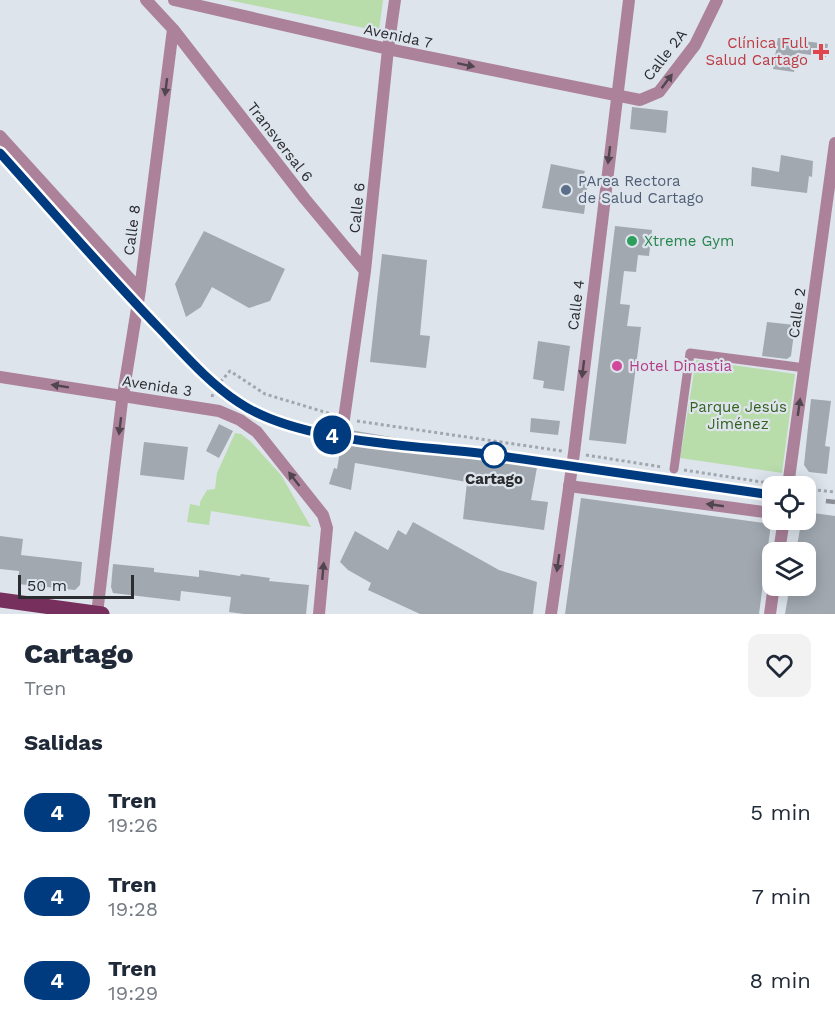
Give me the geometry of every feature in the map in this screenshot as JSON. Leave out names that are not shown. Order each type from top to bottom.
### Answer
[{"type":"main road","points":[[0,600],[22,608],[102,614]]},
{"type":"street","name":"Transversal 6","points":[[146,0],[173,29],[306,199],[366,271]]},
{"type":"street","name":"Avenida 7","points":[[174,0],[388,49],[616,97]]},
{"type":"street","name":"Calle 6","points":[[344,419],[366,271],[395,0]]},
{"type":"street","name":"Calle 4","points":[[551,614],[629,0]]},
{"type":"street","name":"Calle 2A","points":[[616,97],[640,100],[659,92],[694,45],[717,0]]},
{"type":"street","name":"Calle 8","points":[[97,614],[123,397],[140,290],[173,29]]},
{"type":"street","points":[[0,136],[140,290]]},
{"type":"street","name":"Calle 2","points":[[790,476],[835,143]]},
{"type":"street","name":"Avenida 3","points":[[0,377],[219,411],[240,420],[257,432],[323,515],[327,528],[319,614]]},
{"type":"street","points":[[569,486],[762,512]]},
{"type":"street","points":[[770,614],[772,596]]},
{"type":"lane","points":[[674,469],[690,353],[805,368]]},
{"type":"path","points":[[265,394],[344,419]]},
{"type":"path","points":[[816,490],[835,492]]},
{"type":"green space","points":[[228,0],[383,0],[379,31]]},
{"type":"green space","name":"Parque Jesús Jiménez","points":[[696,360],[795,374],[782,473],[680,458]]},
{"type":"green space","points":[[235,433],[241,434],[251,442],[281,475],[311,527],[211,511],[209,525],[187,522],[190,504],[200,506],[207,490],[215,489],[217,473]]},
{"type":"building","points":[[778,38],[828,44],[826,57],[797,53],[794,72],[773,69]]},
{"type":"building","points":[[632,107],[668,111],[666,133],[630,129]]},
{"type":"building","points":[[781,155],[813,161],[812,177],[809,176],[807,193],[751,186],[752,167],[779,172]]},
{"type":"building","name":"PArea Rectora de Salud Cartago","points":[[551,164],[585,171],[582,179],[588,181],[584,214],[542,208]]},
{"type":"building","points":[[615,226],[652,230],[649,256],[638,255],[636,272],[624,271],[620,304],[630,305],[627,326],[641,327],[626,444],[589,440]]},
{"type":"building","points":[[204,231],[285,269],[270,301],[249,308],[212,287],[201,307],[186,317],[175,284]]},
{"type":"building","points":[[382,254],[427,260],[420,335],[430,336],[426,368],[370,362]]},
{"type":"building","points":[[767,322],[795,325],[791,356],[787,359],[762,356]]},
{"type":"building","points":[[538,341],[570,346],[564,391],[543,388],[544,381],[533,379]]},
{"type":"building","points":[[811,399],[831,401],[825,446],[830,447],[827,474],[809,472],[804,465]]},
{"type":"building","points":[[531,418],[560,421],[558,435],[530,432]]},
{"type":"building","points":[[219,424],[233,431],[219,458],[206,451]]},
{"type":"building","points":[[344,429],[538,462],[531,500],[548,502],[544,530],[463,519],[467,482],[355,463],[351,490],[329,484],[334,468],[337,469]]},
{"type":"building","points":[[144,442],[188,447],[184,480],[140,475]]},
{"type":"building","points":[[581,498],[762,523],[762,530],[770,530],[769,542],[762,542],[762,592],[759,614],[565,614]]},
{"type":"building","points":[[816,513],[835,516],[835,614],[785,614],[788,596],[816,596],[816,542],[798,542],[800,530],[816,530]]},
{"type":"building","points":[[413,522],[499,570],[537,582],[533,614],[420,614],[368,590],[371,583],[348,570],[340,562],[355,531],[388,550],[398,530],[406,535]]},
{"type":"building","points":[[0,536],[23,539],[21,555],[82,562],[80,585],[75,590],[18,584],[19,571],[0,569]]},
{"type":"building","points":[[113,564],[154,568],[154,572],[199,577],[199,570],[309,585],[306,614],[229,612],[231,597],[181,591],[180,601],[113,593],[111,587]]},
{"type":"railway","points":[[0,153],[137,305],[205,375],[239,403],[264,417],[342,437],[494,455],[762,494]]},
{"type":"railway","points":[[816,500],[835,502]]},
{"type":"train","name":"4","points":[[0,153],[137,306],[205,375],[239,403],[264,417],[342,437],[494,455],[762,494]]},
{"type":"place","name":"Clínica Full Salud Cartago","points":[[821,52]]},
{"type":"place","name":"PArea Rectora de Salud Cartago","points":[[566,190]]},
{"type":"place","name":"Xtreme Gym","points":[[632,241]]},
{"type":"place","name":"Hotel Dinastia","points":[[617,366]]},
{"type":"place","name":"Cartago","points":[[494,455]]}]
